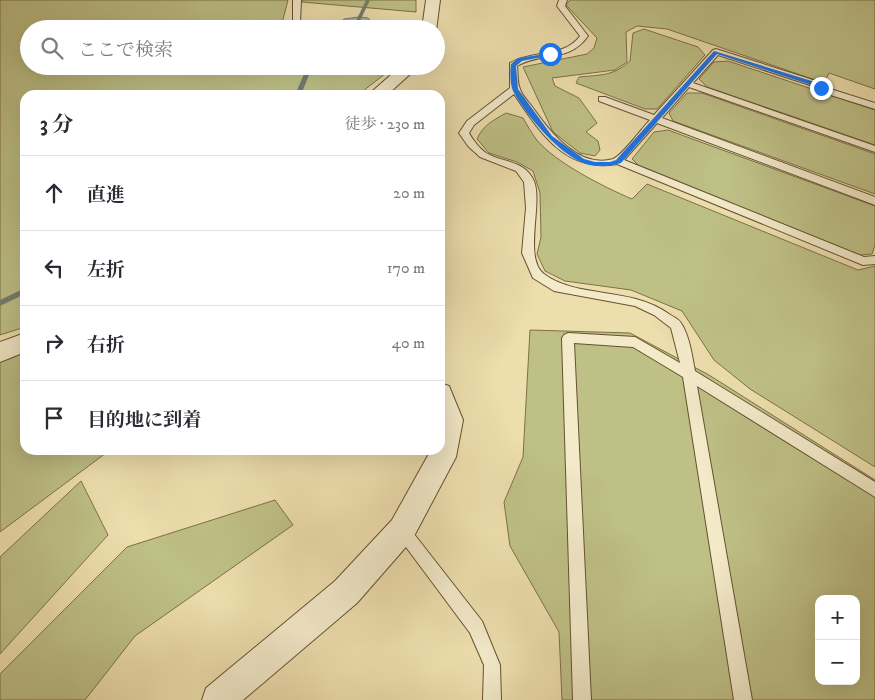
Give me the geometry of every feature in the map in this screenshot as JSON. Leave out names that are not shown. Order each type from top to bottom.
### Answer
[{"type":"street","points":[[431,20],[432,0]]},
{"type":"street","points":[[383,90],[400,75]]},
{"type":"street","points":[[0,352],[20,344]]},
{"type":"street","points":[[445,406],[450,420],[445,446]]},
{"type":"street","points":[[218,700],[346,592],[402,530],[443,455]]},
{"type":"lane","points":[[296,20],[297,0]]},
{"type":"lane","points":[[563,0],[562,6],[584,36],[580,44],[567,50],[520,60],[513,65],[515,89],[550,138],[582,160],[595,164],[618,162],[716,52],[813,83],[821,88],[875,106]]},
{"type":"lane","points":[[688,84],[875,149]]},
{"type":"lane","points":[[515,89],[470,123],[464,133],[471,144],[483,155],[520,169],[529,182],[532,208],[528,253],[537,275],[558,288],[637,302],[658,312],[676,325],[683,345],[689,374],[743,700]]},
{"type":"lane","points":[[602,99],[875,201]]},
{"type":"lane","points":[[618,162],[863,261],[875,260]]},
{"type":"lane","points":[[582,700],[568,338],[635,342],[875,490]]},
{"type":"lane","points":[[402,530],[476,627],[492,665],[492,700]]},
{"type":"green space","points":[[0,0],[288,0],[283,20],[20,20],[20,75],[384,75],[364,90],[20,90],[20,329],[0,335]]},
{"type":"green space","points":[[303,0],[416,0],[416,12],[302,2]]},
{"type":"green space","points":[[570,0],[875,0],[875,89],[829,73],[824,83],[667,29],[637,26],[626,32],[627,62],[615,70],[552,78],[555,86],[579,98],[597,123],[586,132],[598,141],[600,150],[595,156],[580,153],[553,132],[523,67],[587,54],[594,48],[597,38],[566,5]]},
{"type":"green space","points":[[644,29],[698,47],[705,55],[657,109],[645,109],[576,83],[579,77],[606,74],[624,66],[630,61],[633,33]]},
{"type":"green space","points":[[728,61],[875,110],[875,145],[707,87],[699,79],[714,62]]},
{"type":"green space","points":[[687,93],[702,93],[875,154],[875,194],[673,121],[669,113]]},
{"type":"green space","points":[[506,113],[523,118],[544,148],[567,165],[594,181],[632,199],[647,184],[858,270],[875,266],[875,467],[750,389],[714,360],[682,311],[631,290],[565,281],[545,271],[537,254],[541,237],[540,193],[533,171],[517,162],[489,153],[477,139],[486,126]]},
{"type":"green space","points":[[668,130],[875,206],[875,245],[872,254],[860,255],[638,165],[632,159],[654,132]]},
{"type":"green space","points":[[530,330],[630,333],[709,375],[875,480],[875,700],[562,700],[559,632],[510,546],[504,502],[523,457]]},
{"type":"green space","points":[[20,352],[20,455],[103,455],[0,532],[0,360]]},
{"type":"green space","points":[[81,481],[108,535],[0,654],[0,557]]},
{"type":"green space","points":[[275,500],[293,525],[135,636],[85,700],[0,700],[0,674],[127,547]]},
{"type":"water","points":[[359,17],[370,20],[343,20]]},
{"type":"waterway","points":[[358,20],[368,0]]},
{"type":"waterway","points":[[300,90],[307,75]]},
{"type":"waterway","points":[[0,303],[20,293]]},
{"type":"route","points":[[550,54],[520,60],[513,65],[515,89],[550,138],[582,160],[595,164],[618,162],[716,52],[813,83],[821,88]]}]
